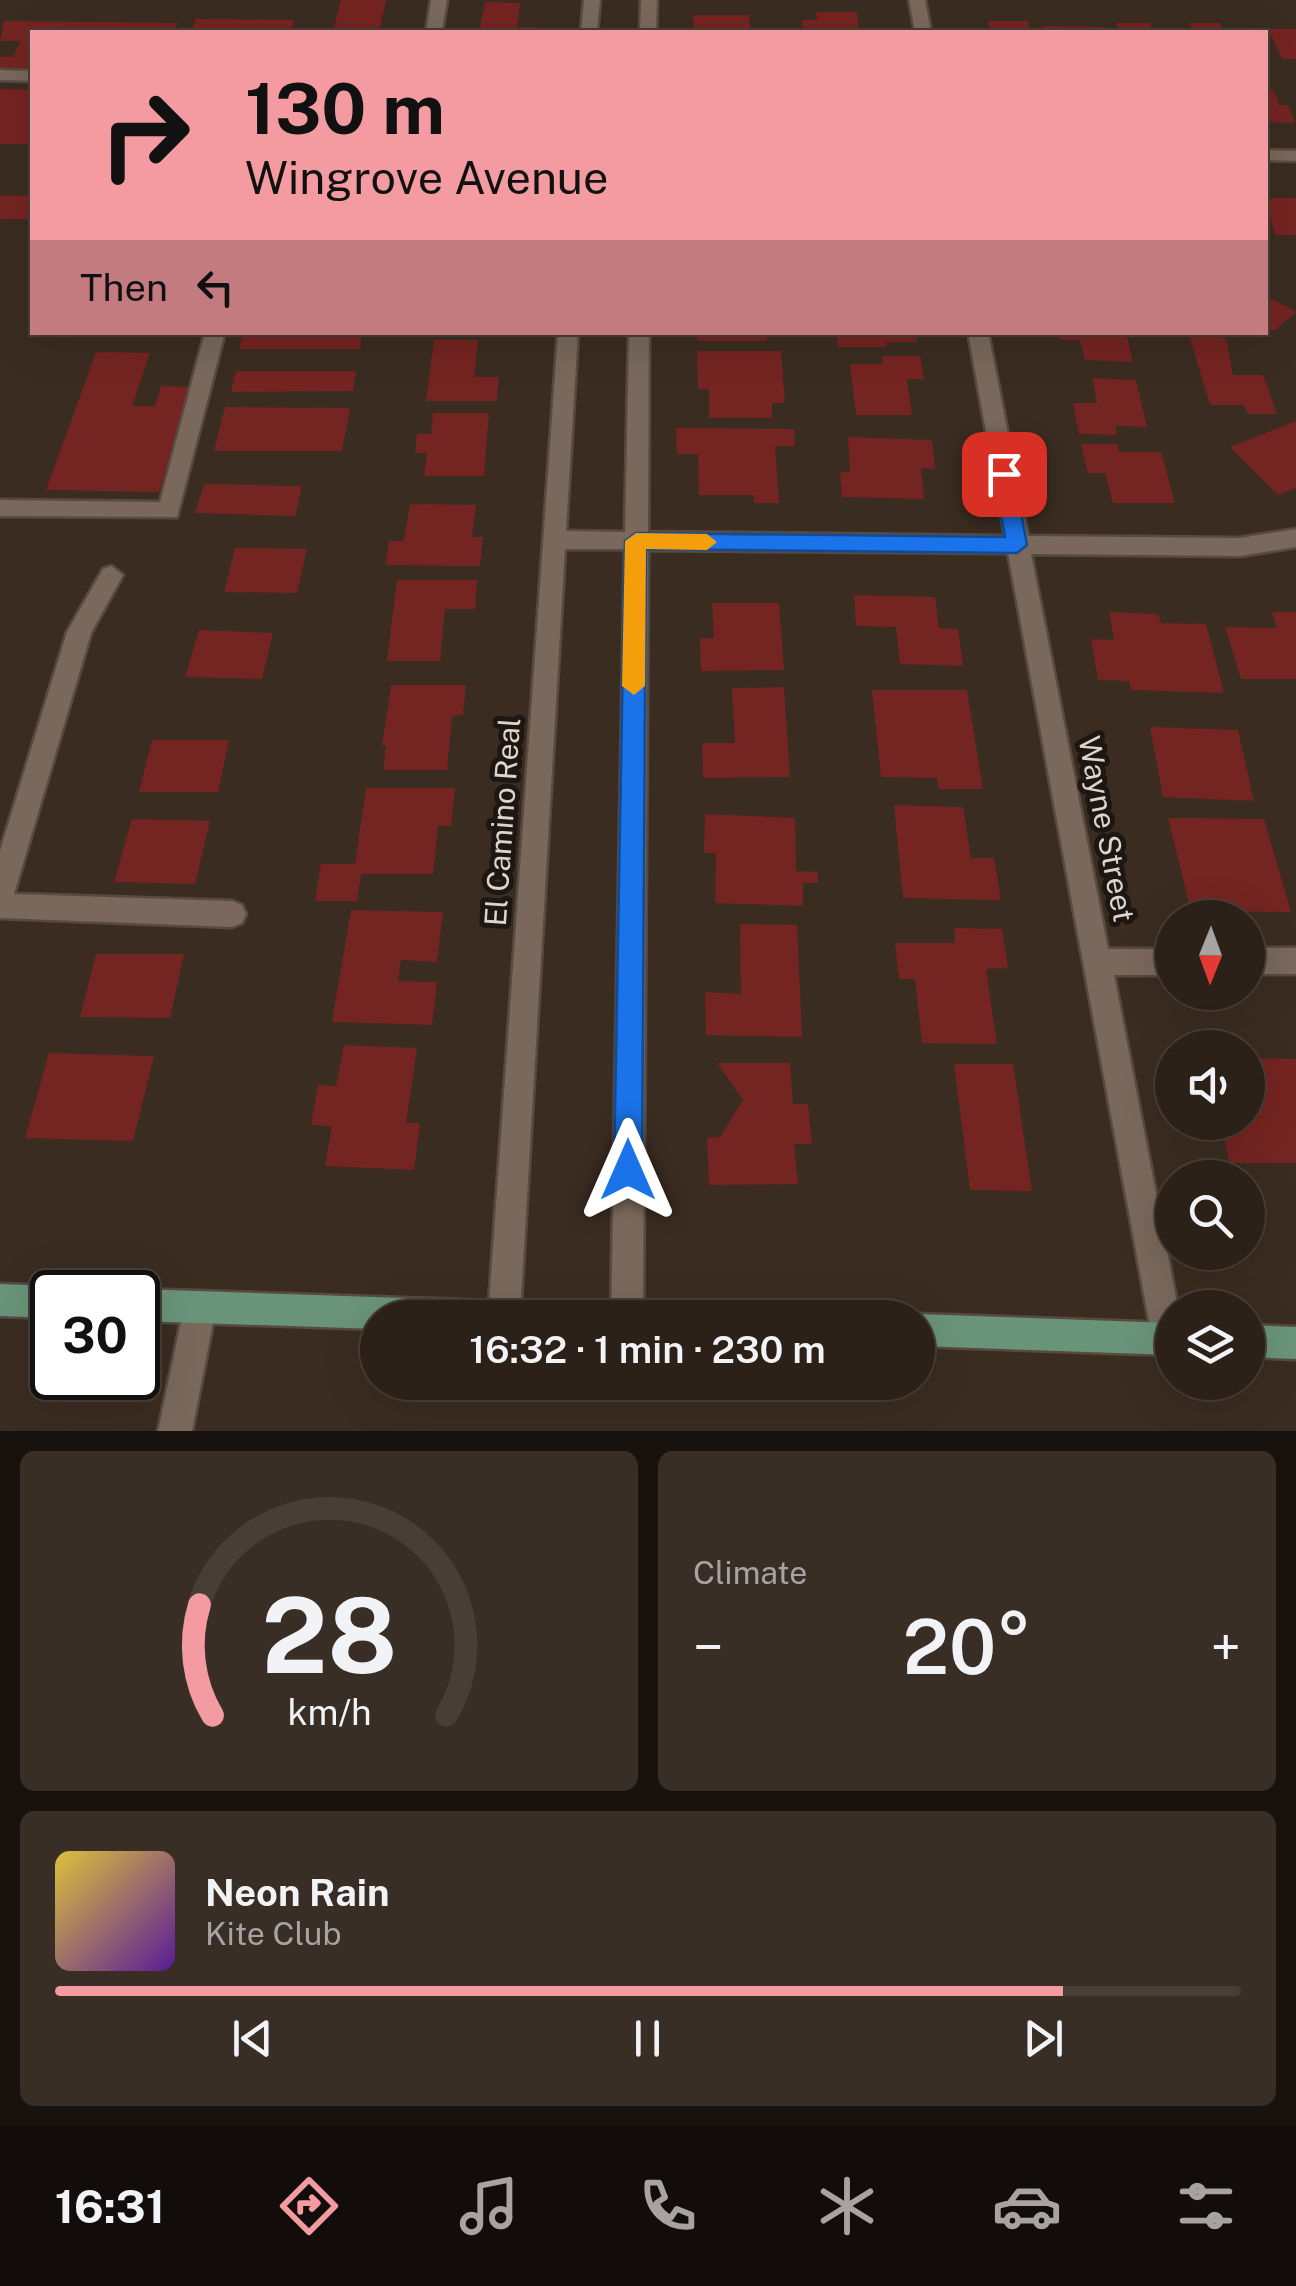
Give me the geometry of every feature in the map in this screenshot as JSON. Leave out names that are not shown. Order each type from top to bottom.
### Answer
[{"type":"main road","points":[[0,1300],[30,1301]]},
{"type":"main road","points":[[160,1306],[360,1312]]},
{"type":"main road","points":[[935,1331],[1155,1338]]},
{"type":"main road","points":[[1265,1342],[1296,1343]]},
{"type":"street","points":[[434,30],[440,0]]},
{"type":"street","points":[[589,30],[592,0]]},
{"type":"street","points":[[648,30],[649,0]]},
{"type":"street","points":[[917,0],[923,30]]},
{"type":"street","points":[[0,75],[30,76]]},
{"type":"street","points":[[1268,155],[1296,156]]},
{"type":"street","points":[[0,508],[169,511],[214,335]]},
{"type":"street","name":"El Camino Real","points":[[505,1300],[568,335]]},
{"type":"street","points":[[627,1300],[639,335]]},
{"type":"street","name":"Wayne Street","points":[[979,335],[1161,1290]]},
{"type":"street","points":[[554,540],[1240,547],[1296,538]]},
{"type":"street","points":[[0,895],[80,632],[112,575]]},
{"type":"street","points":[[0,906],[232,914]]},
{"type":"street","points":[[1265,961],[1296,961]]},
{"type":"street","points":[[1099,962],[1155,962]]},
{"type":"street","points":[[175,1431],[200,1307]]},
{"type":"building","points":[[341,0],[386,0],[379,30],[334,30]]},
{"type":"building","points":[[485,2],[520,3],[517,27],[537,27],[536,30],[479,30]]},
{"type":"building","points":[[816,12],[857,12],[859,30],[803,30],[802,20],[817,20]]},
{"type":"building","points":[[693,15],[749,15],[751,30],[694,30]]},
{"type":"building","points":[[196,19],[294,20],[292,30],[192,30]]},
{"type":"building","points":[[4,21],[178,23],[175,30],[30,30],[30,70],[0,70],[0,57],[13,57],[21,41],[0,41]]},
{"type":"building","points":[[988,21],[1028,21],[1030,30],[990,30]]},
{"type":"building","points":[[1116,23],[1150,23],[1152,30],[1118,30]]},
{"type":"building","points":[[1190,23],[1220,23],[1223,30],[1192,30]]},
{"type":"building","points":[[1042,26],[1104,30],[1043,30]]},
{"type":"building","points":[[1268,29],[1296,29],[1296,59],[1282,59]]},
{"type":"building","points":[[0,89],[30,90],[30,144],[0,144]]},
{"type":"building","points":[[1268,89],[1274,90],[1279,105],[1288,105],[1295,123],[1268,122]]},
{"type":"building","points":[[30,195],[30,219],[0,219],[0,196]]},
{"type":"building","points":[[1268,198],[1296,198],[1296,235],[1275,235]]},
{"type":"building","points":[[1268,297],[1296,312],[1274,331],[1268,328]]},
{"type":"building","points":[[242,335],[362,335],[360,349],[239,349]]},
{"type":"building","points":[[697,335],[766,335],[767,341],[697,341]]},
{"type":"building","points":[[836,335],[916,335],[917,342],[886,342],[887,347],[838,347]]},
{"type":"building","points":[[1058,335],[1140,336],[1127,336],[1133,362],[1085,360],[1080,340],[1059,340]]},
{"type":"building","points":[[1189,335],[1226,338],[1233,375],[1263,375],[1277,414],[1248,414],[1244,405],[1210,405]]},
{"type":"building","points":[[434,340],[478,340],[474,377],[499,377],[497,401],[426,401]]},
{"type":"building","points":[[697,351],[781,351],[785,403],[772,403],[772,418],[709,418],[709,389],[698,389]]},
{"type":"building","points":[[96,352],[150,353],[132,406],[155,406],[161,386],[190,387],[159,492],[46,490]]},
{"type":"building","points":[[882,356],[920,356],[924,379],[907,379],[912,415],[856,415],[850,364],[883,364]]},
{"type":"building","points":[[236,371],[356,371],[353,391],[231,392]]},
{"type":"building","points":[[1092,378],[1136,380],[1147,427],[1115,426],[1117,435],[1079,434],[1073,403],[1097,403]]},
{"type":"building","points":[[225,407],[350,408],[342,451],[214,451]]},
{"type":"building","points":[[433,413],[489,413],[484,476],[424,476],[427,453],[415,453],[417,434],[431,434]]},
{"type":"building","points":[[1296,421],[1296,488],[1278,495],[1230,447]]},
{"type":"building","points":[[676,428],[794,429],[795,446],[775,446],[779,503],[754,503],[754,495],[699,495],[698,454],[677,454]]},
{"type":"building","points":[[848,437],[932,440],[935,469],[921,468],[924,499],[842,497],[840,472],[850,472]]},
{"type":"building","points":[[1081,444],[1117,444],[1119,452],[1161,452],[1175,503],[1113,503],[1105,473],[1088,473]]},
{"type":"building","points":[[204,484],[302,486],[295,516],[195,513]]},
{"type":"building","points":[[410,504],[476,505],[472,537],[483,537],[480,566],[386,565],[389,541],[404,541]]},
{"type":"building","points":[[235,548],[307,549],[297,593],[224,592]]},
{"type":"building","points":[[397,580],[477,580],[475,609],[445,609],[440,661],[387,661]]},
{"type":"building","points":[[854,595],[935,597],[939,628],[958,629],[963,666],[900,664],[896,627],[856,626]]},
{"type":"building","points":[[712,603],[779,603],[784,670],[701,671],[700,638],[714,638]]},
{"type":"building","points":[[1109,612],[1158,614],[1161,623],[1206,624],[1224,693],[1131,690],[1129,681],[1098,680],[1091,639],[1114,640]]},
{"type":"building","points":[[1272,612],[1296,612],[1296,679],[1241,679],[1225,627],[1277,628]]},
{"type":"building","points":[[199,630],[273,633],[262,679],[185,677]]},
{"type":"building","points":[[391,685],[466,685],[463,715],[452,716],[447,770],[383,770],[386,746],[382,746]]},
{"type":"building","points":[[784,687],[790,777],[703,778],[702,743],[735,743],[732,688]]},
{"type":"building","points":[[872,690],[967,690],[983,789],[939,789],[937,778],[881,777]]},
{"type":"building","points":[[1150,727],[1238,730],[1254,801],[1163,797]]},
{"type":"building","points":[[152,740],[229,740],[218,792],[139,792]]},
{"type":"building","points":[[366,788],[455,788],[451,826],[438,826],[433,874],[361,874],[357,901],[315,901],[321,864],[355,864]]},
{"type":"building","points":[[894,805],[963,807],[971,858],[994,858],[1001,900],[903,898]]},
{"type":"building","points":[[705,814],[795,818],[796,871],[818,872],[818,883],[803,883],[803,906],[715,903],[716,853],[704,853]]},
{"type":"building","points":[[1168,818],[1264,819],[1291,912],[1265,912],[1265,900],[1188,900]]},
{"type":"building","points":[[132,819],[210,821],[195,884],[114,882]]},
{"type":"building","points":[[351,910],[443,912],[437,962],[401,960],[398,981],[437,982],[432,1025],[332,1022]]},
{"type":"building","points":[[740,924],[797,925],[802,1037],[706,1035],[705,992],[741,994]]},
{"type":"building","points":[[954,928],[1002,929],[1008,968],[986,969],[997,1044],[922,1043],[915,979],[899,979],[895,943],[955,943]]},
{"type":"building","points":[[96,954],[184,954],[170,1018],[80,1017]]},
{"type":"building","points":[[344,1045],[417,1048],[406,1123],[420,1123],[414,1170],[325,1166],[332,1126],[311,1125],[318,1085],[336,1086]]},
{"type":"building","points":[[49,1053],[154,1056],[133,1141],[25,1138]]},
{"type":"building","points":[[1265,1058],[1296,1059],[1296,1163],[1229,1160],[1224,1140],[1265,1140]]},
{"type":"building","points":[[717,1063],[790,1063],[793,1104],[808,1104],[812,1144],[794,1144],[798,1184],[709,1185],[707,1138],[720,1137],[743,1100]]},
{"type":"building","points":[[954,1064],[1013,1064],[1032,1191],[970,1190]]},
{"type":"slow traffic","points":[[634,686],[636,541],[707,542]]},
{"type":"route","points":[[628,1170],[636,541],[1017,545],[1004,474]]}]
